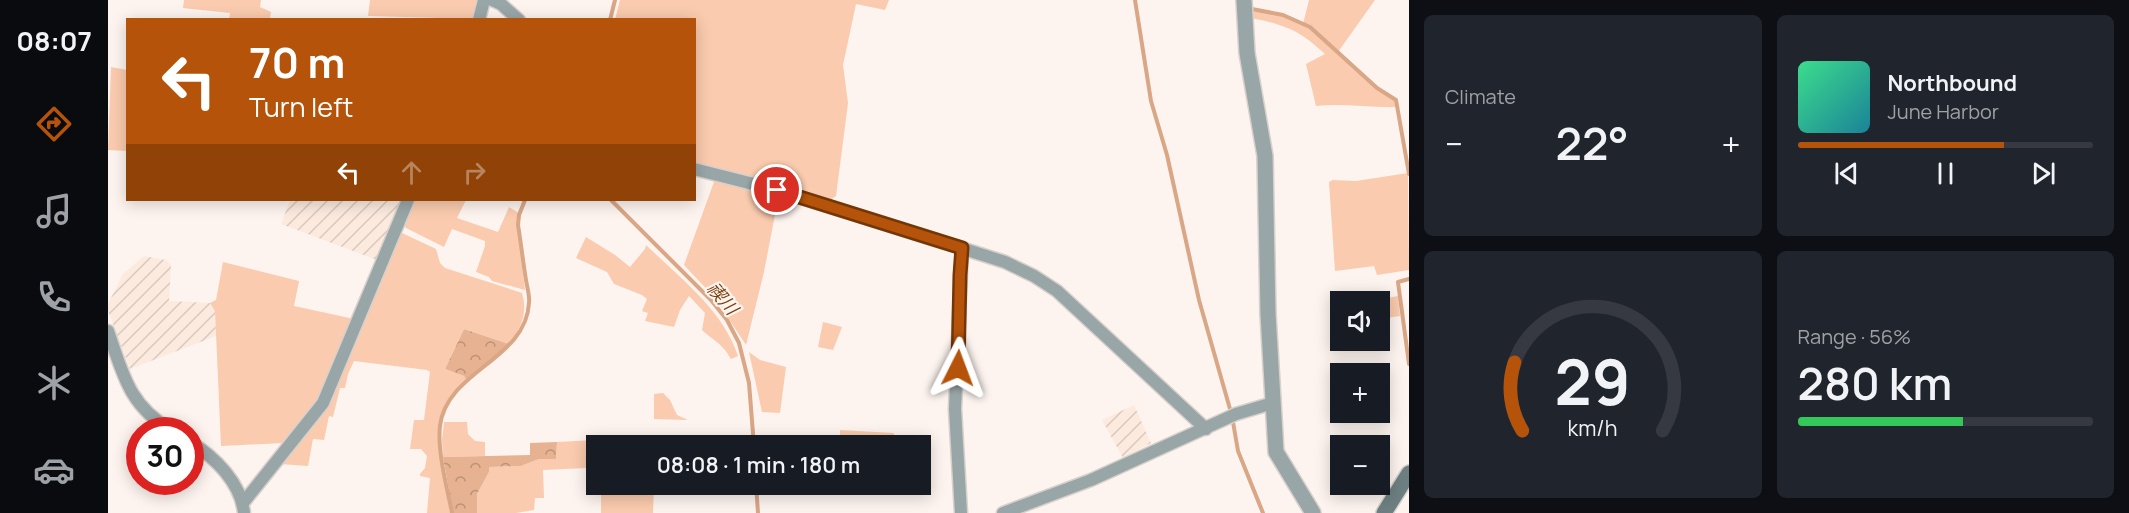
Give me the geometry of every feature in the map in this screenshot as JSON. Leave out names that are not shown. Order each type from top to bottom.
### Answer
[{"type":"main road","points":[[1384,513],[1409,473]]},
{"type":"street","points":[[480,18],[484,0]]},
{"type":"street","points":[[492,0],[501,4],[517,18]]},
{"type":"street","points":[[1244,0],[1247,53],[1265,156],[1267,295],[1276,452],[1313,513]]},
{"type":"street","points":[[696,170],[777,190],[962,248],[1005,262],[1034,276],[1057,291],[1206,429]]},
{"type":"street","points":[[204,450],[226,472],[243,508],[322,403],[408,201]]},
{"type":"street","points":[[961,513],[955,409],[962,248]]},
{"type":"street","points":[[108,331],[123,374],[135,399],[151,417]]},
{"type":"street","points":[[1003,513],[1091,480],[1236,414],[1274,403]]},
{"type":"shaded area","points":[[184,0],[261,0],[260,7],[271,12],[270,18],[229,18],[230,13],[183,8]]},
{"type":"shaded area","points":[[370,0],[479,0],[474,18],[368,16]]},
{"type":"shaded area","points":[[620,0],[889,0],[885,10],[856,4],[843,65],[848,103],[836,196],[830,200],[696,162],[696,18],[616,18]]},
{"type":"shaded area","points":[[1309,0],[1375,0],[1338,52],[1310,27],[1303,24]]},
{"type":"shaded area","points":[[1251,9],[1281,15],[1309,27],[1375,86],[1396,100],[1397,107],[1316,106],[1306,64],[1325,54],[1307,39],[1291,30],[1274,23],[1251,18]]},
{"type":"shaded area","points":[[111,67],[126,70],[126,151],[108,150]]},
{"type":"shaded area","points":[[1408,173],[1409,270],[1377,275],[1374,266],[1335,271],[1329,182],[1333,180],[1356,181]]},
{"type":"shaded area","points":[[715,179],[776,194],[778,199],[764,272],[746,345],[715,298],[684,265]]},
{"type":"shaded area","points":[[290,201],[402,201],[377,260],[281,224]]},
{"type":"shaded area","points":[[413,201],[466,201],[457,218],[498,232],[509,207],[519,213],[517,224],[525,290],[492,281],[489,277],[476,272],[485,241],[452,229],[444,247],[406,228],[403,223]]},
{"type":"shaded area","points":[[402,233],[436,249],[440,263],[445,268],[522,293],[524,300],[522,320],[509,344],[464,329],[445,369],[464,376],[467,381],[452,394],[444,406],[440,420],[439,451],[450,513],[427,513],[430,478],[420,476],[420,474],[425,468],[427,456],[421,449],[410,449],[414,420],[424,420],[430,372],[427,370],[354,361],[345,388],[340,388],[333,417],[329,416],[324,440],[313,439],[308,466],[280,464],[304,429],[397,235]]},
{"type":"shaded area","points":[[586,237],[630,267],[646,245],[711,309],[731,339],[738,356],[731,359],[721,346],[702,330],[705,313],[689,296],[680,310],[674,327],[645,321],[648,313],[642,311],[647,299],[614,284],[607,272],[576,258]]},
{"type":"shaded area","points":[[144,256],[166,260],[171,265],[169,301],[210,303],[215,311],[216,336],[130,369],[108,311],[108,304],[123,274]]},
{"type":"shaded area","points":[[223,262],[299,281],[294,306],[354,319],[323,391],[314,406],[283,443],[221,446],[215,311],[210,303],[216,300]]},
{"type":"shaded area","points":[[1398,296],[1400,316],[1390,318],[1390,297]]},
{"type":"shaded area","points":[[823,322],[842,327],[833,350],[818,347]]},
{"type":"shaded area","points":[[749,352],[760,360],[786,367],[780,413],[762,412]]},
{"type":"shaded area","points":[[663,393],[670,400],[677,415],[688,420],[654,419],[654,394]]},
{"type":"shaded area","points":[[1134,405],[1151,443],[1123,458],[1102,420]]},
{"type":"shaded area","points":[[444,422],[467,422],[468,434],[475,441],[485,442],[485,456],[443,457]]},
{"type":"shaded area","points":[[840,430],[894,433],[894,435],[840,435]]},
{"type":"shaded area","points":[[586,440],[586,468],[543,470],[544,498],[535,498],[534,510],[516,513],[477,513],[477,494],[489,472],[489,467],[521,466],[539,459],[556,459],[557,442]]},
{"type":"shaded area","points":[[601,495],[654,495],[653,513],[601,513]]},
{"type":"green space","points":[[464,329],[509,344],[467,381],[464,376],[445,369]]},
{"type":"green space","points":[[557,442],[556,459],[539,459],[521,466],[489,467],[489,472],[477,494],[477,513],[453,513],[443,457],[530,455],[530,443]]},
{"type":"waterway","points":[[610,18],[615,0]]},
{"type":"waterway","points":[[1135,0],[1151,101],[1167,155],[1199,300],[1230,409]]},
{"type":"waterway","points":[[1252,9],[1283,15],[1310,27],[1377,88],[1396,100],[1409,174]]},
{"type":"waterway","points":[[452,513],[441,457],[440,426],[445,407],[456,392],[515,339],[525,322],[529,297],[518,225],[525,201]]},
{"type":"waterway","name":"禊川","points":[[612,201],[711,300],[727,320],[739,343],[749,383],[753,435]]},
{"type":"waterway","points":[[1409,279],[1398,282],[1409,364]]},
{"type":"waterway","points":[[1233,422],[1238,451],[1263,513]]},
{"type":"waterway","name":"禊川","points":[[757,495],[758,513]]},
{"type":"route","points":[[777,190],[962,248],[958,368]]}]
